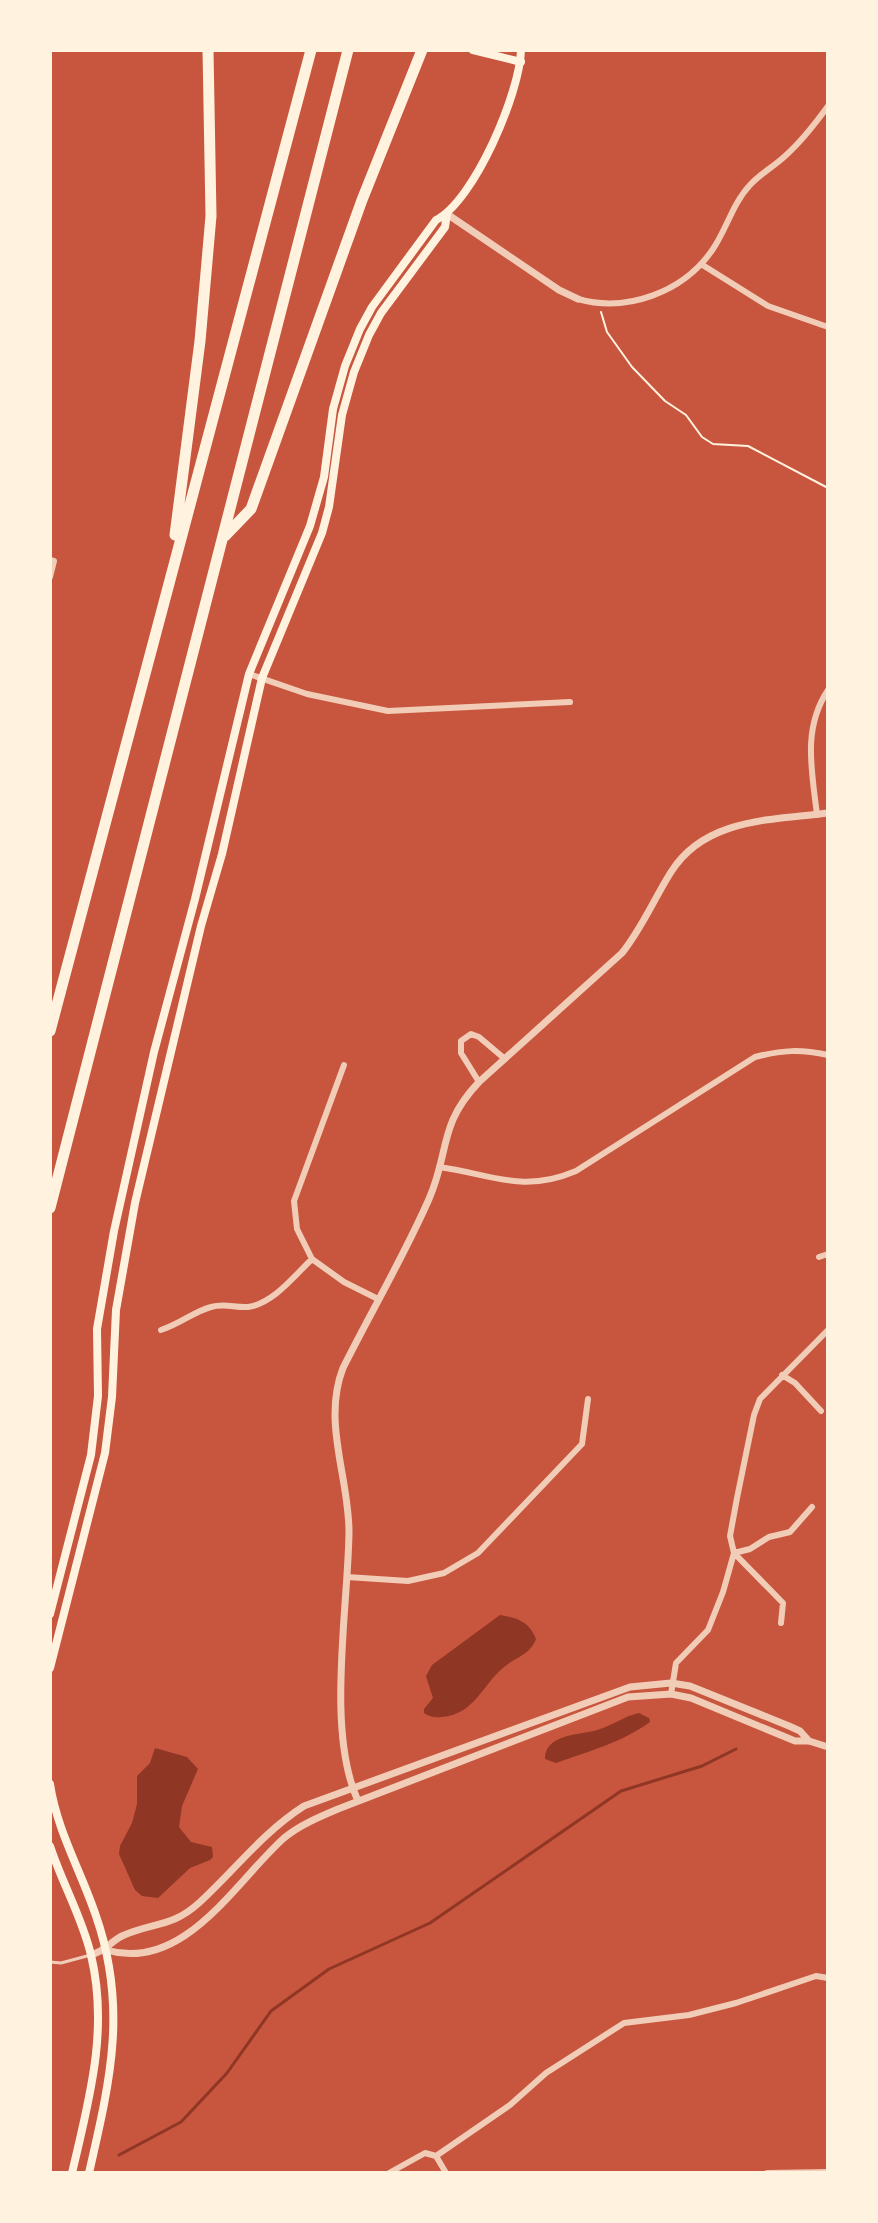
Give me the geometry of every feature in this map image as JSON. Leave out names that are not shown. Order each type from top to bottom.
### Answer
[{"type":"highway","points":[[169,578],[200,341],[211,216],[208,50]]},
{"type":"highway","points":[[50,1031],[311,50]]},
{"type":"highway","points":[[50,1208],[348,50]]},
{"type":"highway","points":[[224,536],[251,509],[362,200],[422,50]]},
{"type":"main road","points":[[473,50],[521,62]]},
{"type":"main road","points":[[50,1614],[95,1433],[97,1329],[114,1231],[154,1052],[195,899],[249,674],[302,551],[324,477],[333,409],[360,329],[378,298],[436,220],[447,214],[467,190],[508,108],[521,62],[521,50]]},
{"type":"main road","points":[[50,1668],[105,1453],[112,1397],[116,1310],[135,1203],[204,914],[222,854],[262,678],[314,558],[329,507],[342,415],[364,347],[381,313],[445,227],[447,214]]},
{"type":"main road","points":[[316,505],[329,507]]},
{"type":"main road","points":[[50,1784],[58,1820],[106,1950],[115,2028],[110,2083],[89,2173]]},
{"type":"main road","points":[[50,1846],[91,1955],[98,2006],[98,2047],[91,2093],[72,2173]]},
{"type":"street","points":[[447,214],[559,290],[578,299],[598,305],[636,301],[686,278],[701,264],[714,248],[734,207],[750,185],[802,139],[828,106]]},
{"type":"street","points":[[701,264],[768,306],[828,327]]},
{"type":"street","points":[[50,577],[52,561]]},
{"type":"street","points":[[249,674],[307,694],[388,711],[570,702]]},
{"type":"street","points":[[817,815],[810,736],[819,706],[828,690]]},
{"type":"street","points":[[358,1801],[344,1757],[342,1728],[348,1519],[334,1423],[334,1398],[343,1368],[429,1199],[451,1119],[479,1082],[622,953],[635,936],[672,869],[694,846],[730,827],[828,813]]},
{"type":"street","points":[[479,1082],[461,1053],[461,1041],[471,1034],[479,1037],[505,1059]]},
{"type":"street","points":[[439,1167],[515,1184],[552,1180],[576,1171],[755,1057],[802,1049],[828,1055]]},
{"type":"street","points":[[344,1065],[294,1201],[297,1229],[312,1259],[344,1282],[378,1299]]},
{"type":"street","points":[[819,1257],[828,1254]]},
{"type":"street","points":[[161,1330],[178,1325],[208,1307],[227,1304],[256,1306],[312,1259]]},
{"type":"street","points":[[671,1694],[678,1659],[704,1636],[713,1623],[734,1553],[730,1536],[754,1415],[764,1393],[827,1333]]},
{"type":"street","points":[[782,1375],[795,1383],[821,1411]]},
{"type":"street","points":[[347,1577],[408,1581],[444,1573],[478,1553],[582,1444],[588,1399]]},
{"type":"street","points":[[734,1553],[750,1549],[769,1537],[790,1532],[812,1507]]},
{"type":"street","points":[[734,1553],[783,1603],[781,1623]]},
{"type":"street","points":[[91,1955],[106,1950],[121,1937],[178,1919],[200,1902],[277,1824],[304,1806],[630,1687],[671,1683],[711,1693],[800,1731],[809,1741]]},
{"type":"street","points":[[106,1950],[125,1955],[176,1941],[212,1914],[283,1839],[302,1825],[628,1697],[671,1694],[691,1698],[795,1741],[809,1741],[828,1747]]},
{"type":"street","points":[[436,2156],[510,2105],[546,2073],[624,2023],[689,2015],[816,1976],[828,1978]]},
{"type":"street","points":[[389,2173],[425,2153],[436,2156],[446,2173]]},
{"type":"street","points":[[767,2173],[828,2172]]},
{"type":"lane","points":[[50,1962],[74,1961],[91,1955]]},
{"type":"path","points":[[598,305],[607,332],[632,367],[665,401],[686,415],[702,437],[713,444],[748,446],[828,488]]},
{"type":"shaded area","points":[[500,1615],[517,1619],[530,1628],[536,1639],[530,1649],[496,1674],[463,1710],[439,1717],[424,1713],[433,1698],[426,1676],[432,1665]]},
{"type":"shaded area","points":[[639,1713],[649,1718],[650,1722],[628,1736],[556,1763],[545,1759],[546,1751],[557,1740],[602,1728]]},
{"type":"shaded area","points":[[155,1748],[187,1757],[198,1769],[182,1806],[179,1827],[191,1842],[212,1847],[213,1857],[190,1868],[158,1898],[142,1896],[135,1890],[119,1854],[137,1804],[137,1776],[150,1763]]},
{"type":"waterway","points":[[119,2155],[181,2122],[227,2073],[271,2011],[329,1969],[430,1923],[621,1791],[702,1766],[736,1749]]}]
